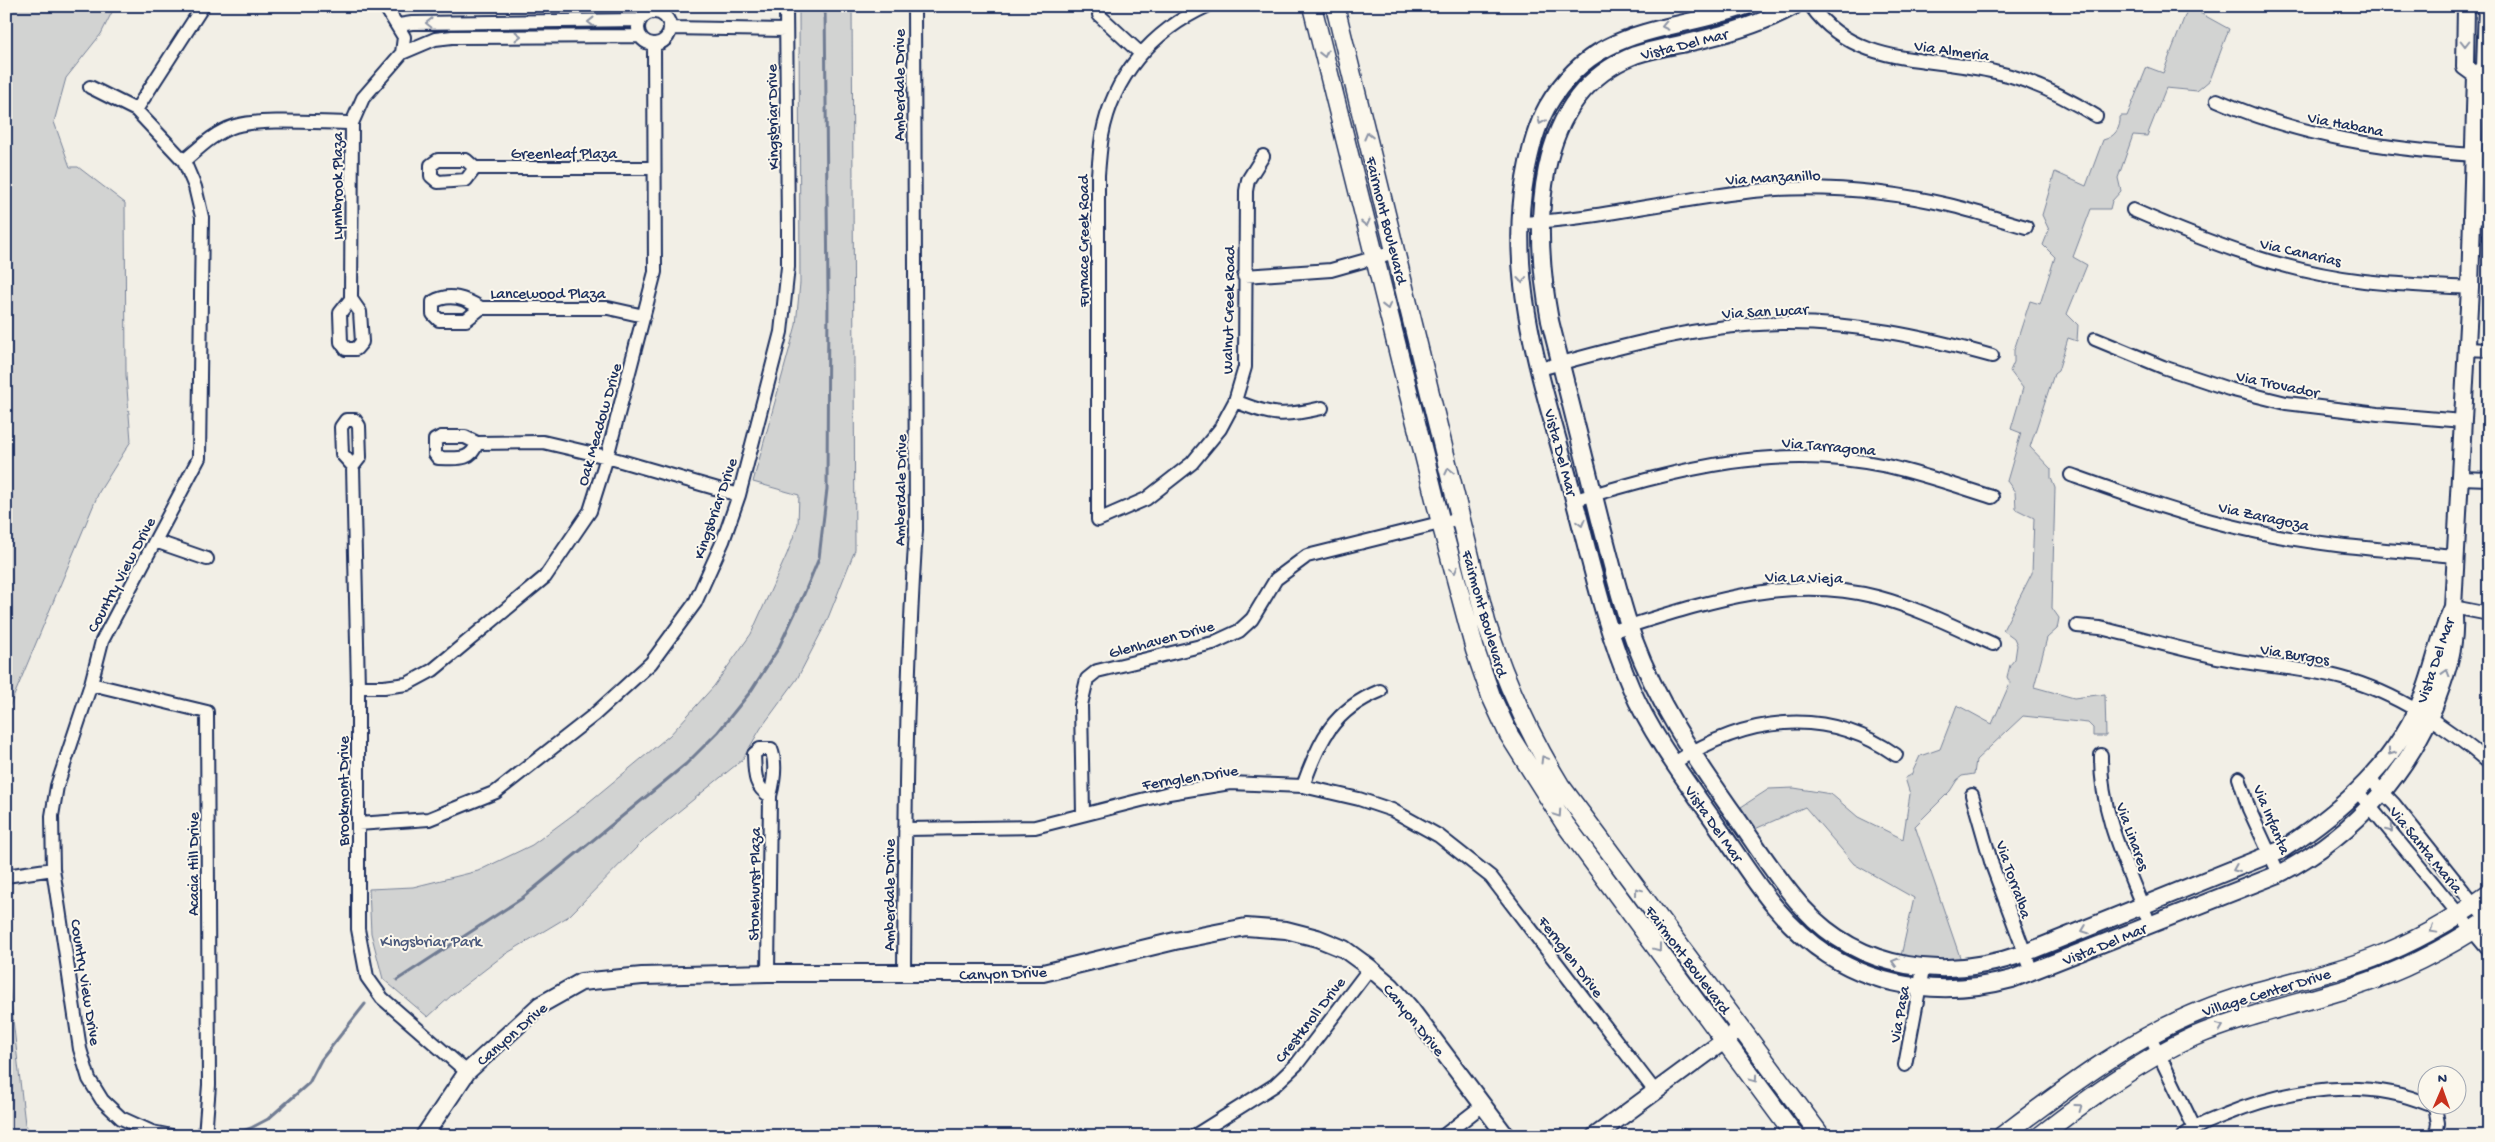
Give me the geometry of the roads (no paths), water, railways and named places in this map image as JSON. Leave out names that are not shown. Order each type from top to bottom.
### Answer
[{"type":"main road","name":"Fairmont Boulevard","points":[[1312,6],[1441,523],[1475,650],[1491,696],[1509,735],[1565,824],[1795,1136]]},
{"type":"main road","name":"Fairmont Boulevard","points":[[1335,6],[1486,622],[1502,672],[1533,741],[1560,786],[1821,1136]]},
{"type":"main road","name":"Village Center Drive","points":[[2002,1136],[2091,1070],[2149,1034],[2245,994],[2374,958],[2410,942],[2460,915],[2482,899]]},
{"type":"main road","name":"Village Center Drive","points":[[2040,1136],[2134,1068],[2193,1037],[2250,1016],[2383,977],[2426,958],[2484,924]]},
{"type":"street","points":[[136,110],[203,6]]},
{"type":"street","points":[[386,6],[399,25],[404,37],[402,53]]},
{"type":"street","name":"Kingsbriar Drive","points":[[358,824],[429,819],[496,792],[594,715],[651,663],[695,603],[723,541],[739,495],[781,332],[788,228],[786,6]]},
{"type":"street","name":"Amberdale Drive","points":[[904,974],[904,829],[916,530],[914,6]]},
{"type":"street","name":"Furnace Creek Road","points":[[1098,520],[1098,175],[1102,136],[1113,101],[1140,53],[1161,34],[1192,13],[1207,6]]},
{"type":"street","name":"Vista Del Mar","points":[[1746,6],[1654,28],[1623,39],[1583,62],[1547,108],[1536,134],[1528,163],[1519,223],[1523,290],[1540,369],[1610,632],[1636,698],[1648,723],[1674,763],[1765,894],[1793,927],[1827,954],[1848,966],[1884,980],[1919,987],[1972,988],[2002,982],[2032,972],[2279,874],[2331,841],[2371,806],[2384,792],[2416,746],[2443,627],[2453,606],[2470,288],[2481,218],[2475,155],[2480,80],[2484,68],[2487,6]]},
{"type":"street","name":"Vista Del Mar","points":[[1794,6],[1753,26],[1634,56],[1599,77],[1577,99],[1563,121],[1546,174],[1540,222],[1543,281],[1560,363],[1629,626],[1657,695],[1691,752],[1789,891],[1809,914],[1839,938],[1859,949],[1900,964],[1922,969],[1942,970],[1981,966],[2024,953],[2270,855],[2310,831],[2358,792],[2423,715]]},
{"type":"street","name":"Via Almeria","points":[[1811,6],[1827,25],[1858,46],[1901,59],[1966,66],[2020,78],[2065,98],[2096,116]]},
{"type":"street","name":"Vista Del Mar","points":[[2466,6],[2465,67],[2480,80]]},
{"type":"street","points":[[654,9],[665,16],[670,28],[666,39],[654,44],[645,42],[640,36],[638,25],[645,15],[654,9]]},
{"type":"street","points":[[1100,15],[1140,53]]},
{"type":"street","points":[[402,53],[435,39],[484,29],[562,22],[640,20]]},
{"type":"street","points":[[562,22],[562,36]]},
{"type":"street","points":[[399,25],[412,23],[562,36],[640,36]]},
{"type":"street","points":[[670,28],[786,30]]},
{"type":"street","name":"Oak Meadow Drive","points":[[358,687],[384,687],[406,684],[433,670],[545,577],[590,511],[607,457],[655,272],[653,168],[654,44]]},
{"type":"street","name":"Lynnbrook Plaza","points":[[351,299],[352,123],[363,98],[402,53]]},
{"type":"street","name":"Country View Drive","points":[[90,87],[136,110],[184,161],[195,187],[202,217],[199,458],[102,641],[91,684],[58,786],[52,816],[53,869],[80,1049],[89,1079],[102,1100],[120,1118],[152,1132],[172,1136]]},
{"type":"street","name":"Via Habana","points":[[2217,100],[2248,114],[2303,132],[2364,144],[2415,151],[2475,155]]},
{"type":"street","points":[[184,161],[210,139],[235,126],[262,123],[352,123]]},
{"type":"street","name":"Walnut Creek Road","points":[[1098,520],[1146,499],[1192,463],[1220,429],[1235,402],[1245,367],[1244,276],[1246,191],[1254,169],[1264,156]]},
{"type":"street","name":"Greenleaf Plaza","points":[[475,168],[653,168]]},
{"type":"street","name":"Via Manzanillo","points":[[1519,223],[1604,215],[1744,192],[1778,189],[1831,189],[1877,193],[1950,205],[2026,228]]},
{"type":"street","name":"Via Canarias","points":[[2133,210],[2187,234],[2244,253],[2309,271],[2363,281],[2470,288]]},
{"type":"street","points":[[1244,276],[1331,270],[1395,252]]},
{"type":"street","name":"Lancewood Plaza","points":[[481,308],[608,308],[644,316]]},
{"type":"street","name":"Via San Lucar","points":[[1540,369],[1696,331],[1782,323],[1861,327],[1894,332],[1992,356]]},
{"type":"street","name":"Via Trovador","points":[[2095,339],[2164,367],[2229,389],[2286,403],[2336,410],[2463,421]]},
{"type":"street","points":[[2467,349],[2489,350]]},
{"type":"street","points":[[1235,402],[1262,412],[1280,415],[1322,408]]},
{"type":"street","points":[[477,443],[543,442],[607,457],[739,495]]},
{"type":"street","name":"Via Tarragona","points":[[1574,500],[1712,464],[1742,459],[1789,456],[1839,459],[1885,466],[1992,497]]},
{"type":"street","name":"Brookmont Drive","points":[[352,466],[358,687],[358,929],[367,977],[382,998],[467,1072]]},
{"type":"street","name":"Via Zaragoza","points":[[2072,475],[2179,512],[2250,531],[2312,542],[2456,556]]},
{"type":"street","points":[[2461,478],[2489,479]]},
{"type":"street","name":"Glenhaven Drive","points":[[1083,814],[1081,705],[1087,679],[1097,671],[1213,643],[1239,631],[1252,619],[1276,579],[1307,556],[1460,518]]},
{"type":"street","points":[[155,541],[207,559]]},
{"type":"street","name":"Via La Vieja","points":[[1610,632],[1736,595],[1808,590],[1876,597],[1921,612],[1993,644]]},
{"type":"street","points":[[2453,606],[2489,614]]},
{"type":"street","name":"Via Burgos","points":[[2077,626],[2100,628],[2235,660],[2344,678],[2423,715],[2460,739],[2489,763]]},
{"type":"street","name":"Acacia Hill Drive","points":[[91,684],[207,712],[210,1085],[205,1136]]},
{"type":"street","points":[[1303,786],[1317,749],[1334,721],[1362,698],[1380,691]]},
{"type":"street","points":[[1674,763],[1716,739],[1766,725],[1798,722],[1846,728],[1878,742],[1896,755]]},
{"type":"street","name":"Via Linares","points":[[2101,755],[2103,796],[2109,820],[2150,924]]},
{"type":"street","name":"Via Infanta","points":[[2238,778],[2249,809],[2279,874]]},
{"type":"street","name":"Via Santa Maria","points":[[2370,779],[2482,899],[2489,951]]},
{"type":"street","name":"Fernglen Drive","points":[[904,829],[1034,827],[1169,793],[1230,783],[1303,786],[1359,799],[1392,810],[1439,836],[1491,877],[1654,1090]]},
{"type":"street","name":"Via Santa Maria","points":[[2358,792],[2460,915],[2484,924]]},
{"type":"street","name":"Via Torralba","points":[[1972,795],[1992,866],[2032,972]]},
{"type":"street","name":"Stonehurst Plaza","points":[[768,973],[770,796]]},
{"type":"street","points":[[6,876],[53,869]]},
{"type":"street","name":"Canyon Drive","points":[[424,1136],[467,1072],[540,1005],[581,982],[642,976],[768,973],[1043,974],[1175,941],[1246,928],[1286,930],[1316,938],[1344,950],[1370,968],[1391,986],[1410,1008],[1506,1136]]},
{"type":"street","name":"Crestknoll Drive","points":[[1194,1136],[1275,1085],[1297,1064],[1370,968]]},
{"type":"street","name":"Via Pasa","points":[[1905,1065],[1922,969]]},
{"type":"street","points":[[1595,1136],[1654,1090],[1740,1029]]},
{"type":"street","points":[[2149,1034],[2194,1127]]},
{"type":"street","points":[[2183,1136],[2194,1127],[2261,1100],[2312,1090],[2357,1090],[2409,1096],[2418,1100]]},
{"type":"street","points":[[1443,1136],[1483,1105]]},
{"type":"street","points":[[2434,1114],[2438,1123],[2436,1136]]},
{"type":"waterway","points":[[397,980],[521,899],[686,764],[718,732],[751,691],[778,649],[804,594],[819,558],[827,489],[828,292],[825,6]]},
{"type":"waterway","points":[[229,1136],[268,1119],[309,1083],[321,1060],[365,1004]]},
{"type":"park label","name":"Kingsbriar Park","points":[[431,940]]}]
